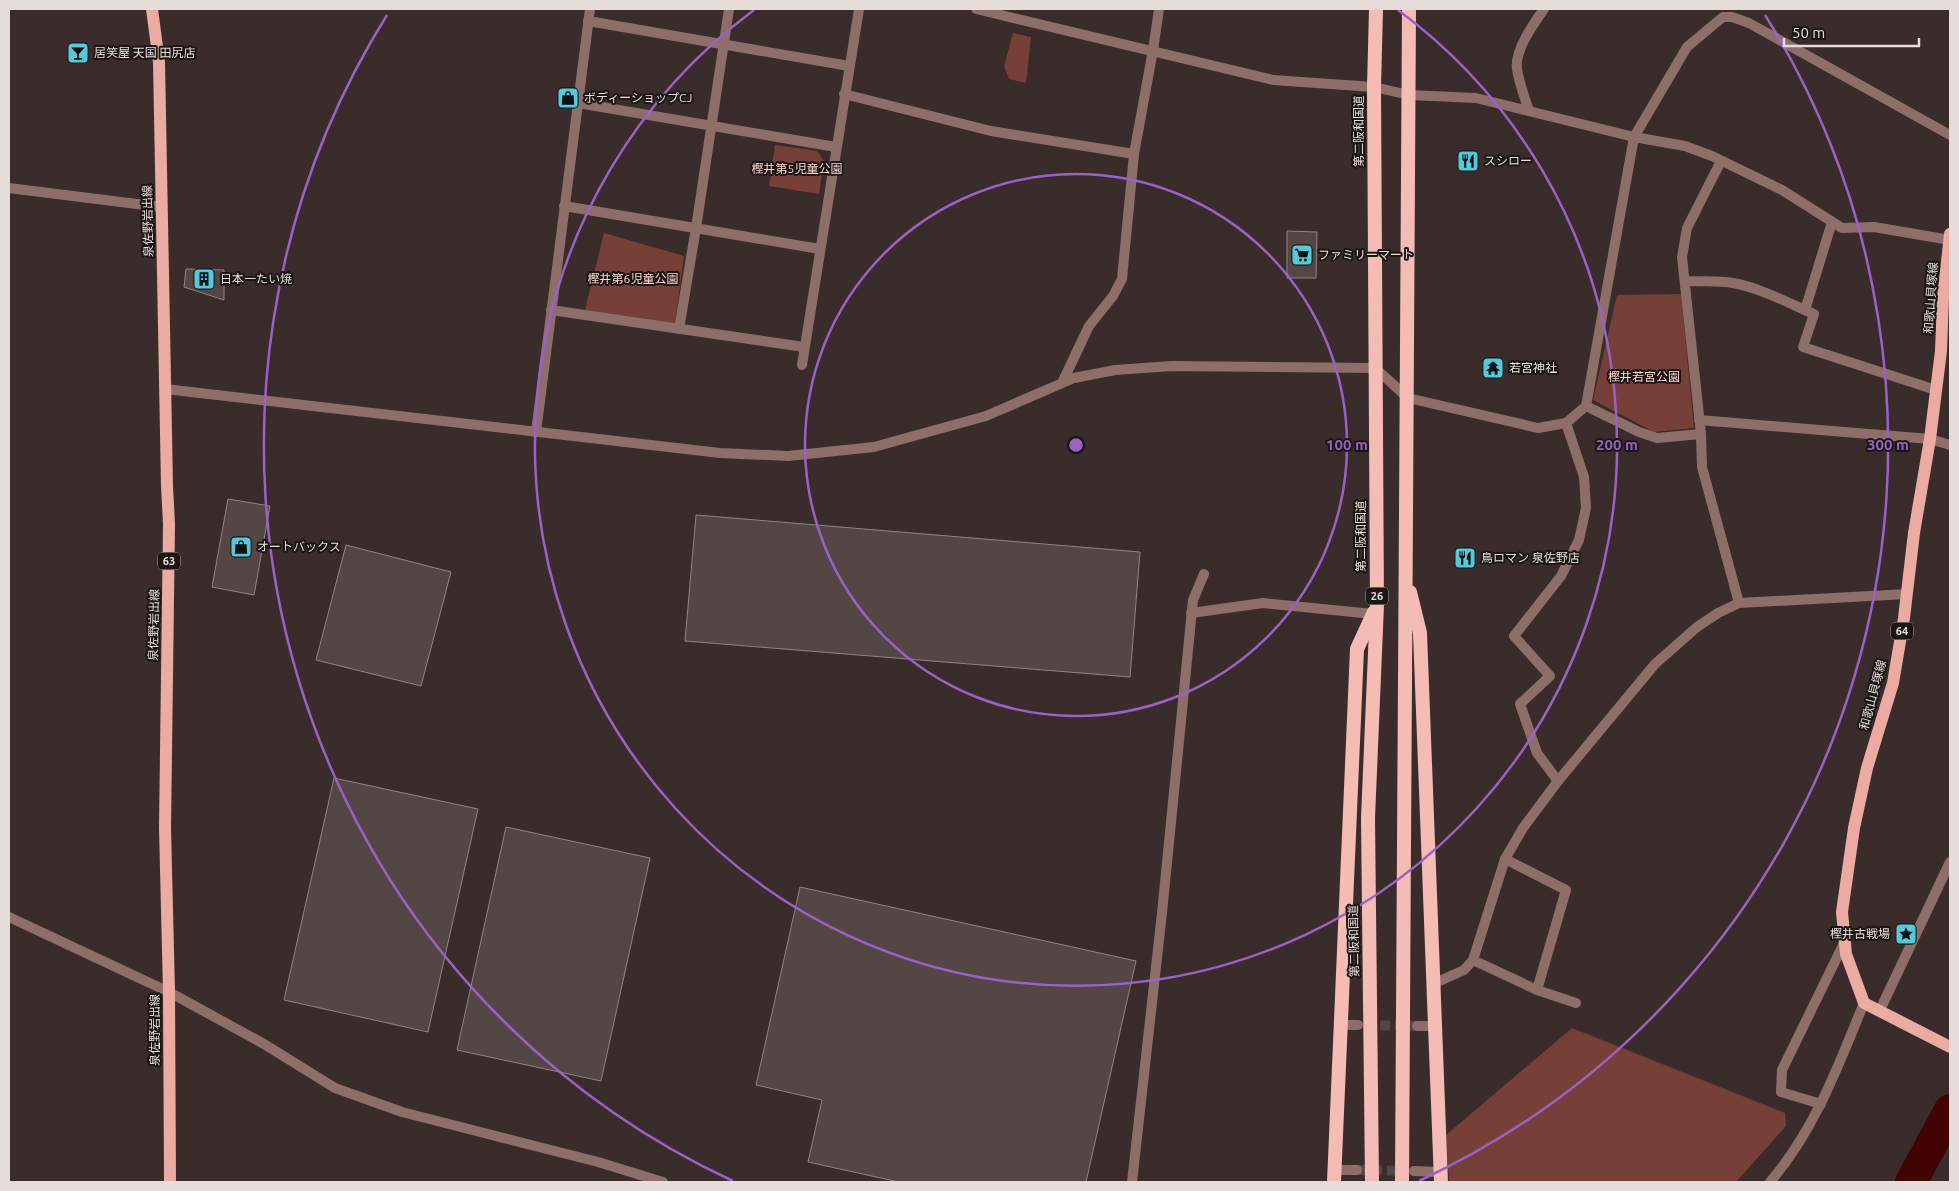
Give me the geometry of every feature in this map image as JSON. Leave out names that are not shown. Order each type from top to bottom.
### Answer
[{"type":"highway","name":"第二阪和国道","points":[[1372,1182],[1368,818],[1375,609],[1374,87],[1376,9]]},
{"type":"highway","name":"26","points":[[1402,1182],[1409,9]]},
{"type":"highway","points":[[1405,572],[1420,633],[1441,1177]]},
{"type":"highway","points":[[1334,1176],[1358,649],[1375,609]]},
{"type":"main road","name":"泉佐野岩出線","points":[[152,9],[159,62],[169,524],[165,828],[169,992],[170,1182]]},
{"type":"main road","name":"和歌山貝塚線","points":[[1864,1003],[1846,954],[1842,912],[1854,828],[1867,768],[1893,683],[1914,534],[1930,439],[1941,351],[1943,298],[1950,234]]},
{"type":"main road","points":[[1864,1003],[1950,1047]]},
{"type":"street","points":[[536,432],[590,9]]},
{"type":"street","points":[[679,329],[729,9]]},
{"type":"street","points":[[802,364],[859,9]]},
{"type":"street","points":[[976,9],[1273,80],[1374,87],[1409,95],[1476,98],[1634,137],[1685,146],[1782,190],[1842,228],[1874,227],[1950,240]]},
{"type":"street","points":[[1062,383],[1089,326],[1113,296],[1122,279],[1134,154],[1159,9]]},
{"type":"street","points":[[1529,111],[1517,68],[1520,51],[1534,22],[1544,9]]},
{"type":"street","points":[[165,389],[720,453],[788,456],[874,447],[986,416],[1074,378],[1116,370],[1172,366],[1375,368],[1408,398],[1538,428],[1566,423],[1586,406],[1634,137],[1687,47],[1723,18],[1732,17],[1748,23],[1950,135]]},
{"type":"street","points":[[588,21],[849,66]]},
{"type":"street","points":[[844,94],[991,131],[1134,154]]},
{"type":"street","points":[[578,102],[836,147]]},
{"type":"street","points":[[1721,161],[1687,228],[1682,257],[1700,420],[1702,467],[1739,603]]},
{"type":"street","points":[[9,188],[161,207]]},
{"type":"street","points":[[564,206],[820,249]]},
{"type":"street","points":[[1805,310],[1832,222]]},
{"type":"street","points":[[1685,281],[1732,282],[1760,291],[1805,310],[1814,314],[1803,348],[1936,390]]},
{"type":"street","points":[[551,310],[804,347]]},
{"type":"street","points":[[1586,406],[1639,432],[1657,438],[1701,434]]},
{"type":"street","points":[[1700,420],[1930,439],[1950,445]]},
{"type":"street","points":[[1558,781],[1537,753],[1520,704],[1550,676],[1514,636],[1562,576],[1579,540],[1586,508],[1584,477],[1566,423]]},
{"type":"street","points":[[1132,1182],[1191,613],[1193,600],[1204,574]]},
{"type":"street","points":[[1433,984],[1464,970],[1473,960],[1505,859],[1523,828],[1558,781],[1654,664],[1698,627],[1718,613],[1739,603],[1907,594]]},
{"type":"street","points":[[1191,613],[1263,603],[1375,609]]},
{"type":"street","points":[[1505,859],[1566,890],[1537,990]]},
{"type":"street","points":[[1880,1010],[1950,862]]},
{"type":"street","points":[[9,918],[169,992],[264,1044],[335,1088],[402,1112],[598,1162],[663,1182]]},
{"type":"street","points":[[1821,1104],[1781,1092],[1782,1070],[1845,941]]},
{"type":"street","points":[[1473,960],[1537,990],[1576,1003]]},
{"type":"street","points":[[1770,1182],[1809,1128],[1864,1003]]},
{"type":"street","points":[[1341,1024],[1358,1025]]},
{"type":"street","points":[[1416,1026],[1435,1026]]},
{"type":"street","points":[[1334,1176],[1357,1170]]},
{"type":"street","points":[[1414,1171],[1441,1177]]},
{"type":"green space","points":[[1013,33],[1031,37],[1026,83],[1009,79],[1004,66]]},
{"type":"green space","name":"樫井第5児童公園","points":[[775,145],[817,151],[824,161],[819,194],[769,186]]},
{"type":"green space","name":"樫井第6児童公園","points":[[604,233],[684,256],[675,323],[585,310]]},
{"type":"green space","name":"樫井若宮公園","points":[[1681,294],[1694,428],[1654,432],[1593,400],[1617,295]]},
{"type":"green space","points":[[1572,1028],[1785,1113],[1786,1126],[1736,1182],[1449,1182],[1446,1135]]},
{"type":"building","name":"ファミリーマート","points":[[1287,231],[1317,232],[1316,278],[1287,278]]},
{"type":"building","name":"日本一たい焼","points":[[186,269],[224,270],[224,300],[184,287]]},
{"type":"building","name":"オートバックス","points":[[228,499],[270,506],[254,595],[212,587]]},
{"type":"building","points":[[696,515],[1140,552],[1130,677],[685,641]]},
{"type":"building","points":[[346,545],[451,572],[421,686],[316,660]]},
{"type":"building","points":[[334,778],[478,809],[428,1032],[284,1000]]},
{"type":"building","points":[[506,827],[650,858],[601,1081],[457,1050]]},
{"type":"building","points":[[800,887],[1136,961],[1086,1182],[899,1182],[808,1162],[822,1100],[756,1085]]},
{"type":"waterway","points":[[1911,1182],[1950,1110]]},
{"type":"tunnel","points":[[1365,1025],[1417,1026]]},
{"type":"tunnel","points":[[1357,1170],[1408,1171]]},
{"type":"place","name":"居笑屋 天国 田尻店","points":[[78,53]]},
{"type":"place","name":"ボディーショップCJ","points":[[568,98]]},
{"type":"place","name":"スシロー","points":[[1468,161]]},
{"type":"place","name":"ファミリーマート","points":[[1302,255]]},
{"type":"place","name":"日本一たい焼","points":[[204,279]]},
{"type":"place","name":"若宮神社","points":[[1493,368]]},
{"type":"place","name":"オートバックス","points":[[241,547]]},
{"type":"place","name":"鳥ロマン 泉佐野店","points":[[1465,558]]},
{"type":"place","name":"樫井古戦場","points":[[1906,934]]}]
